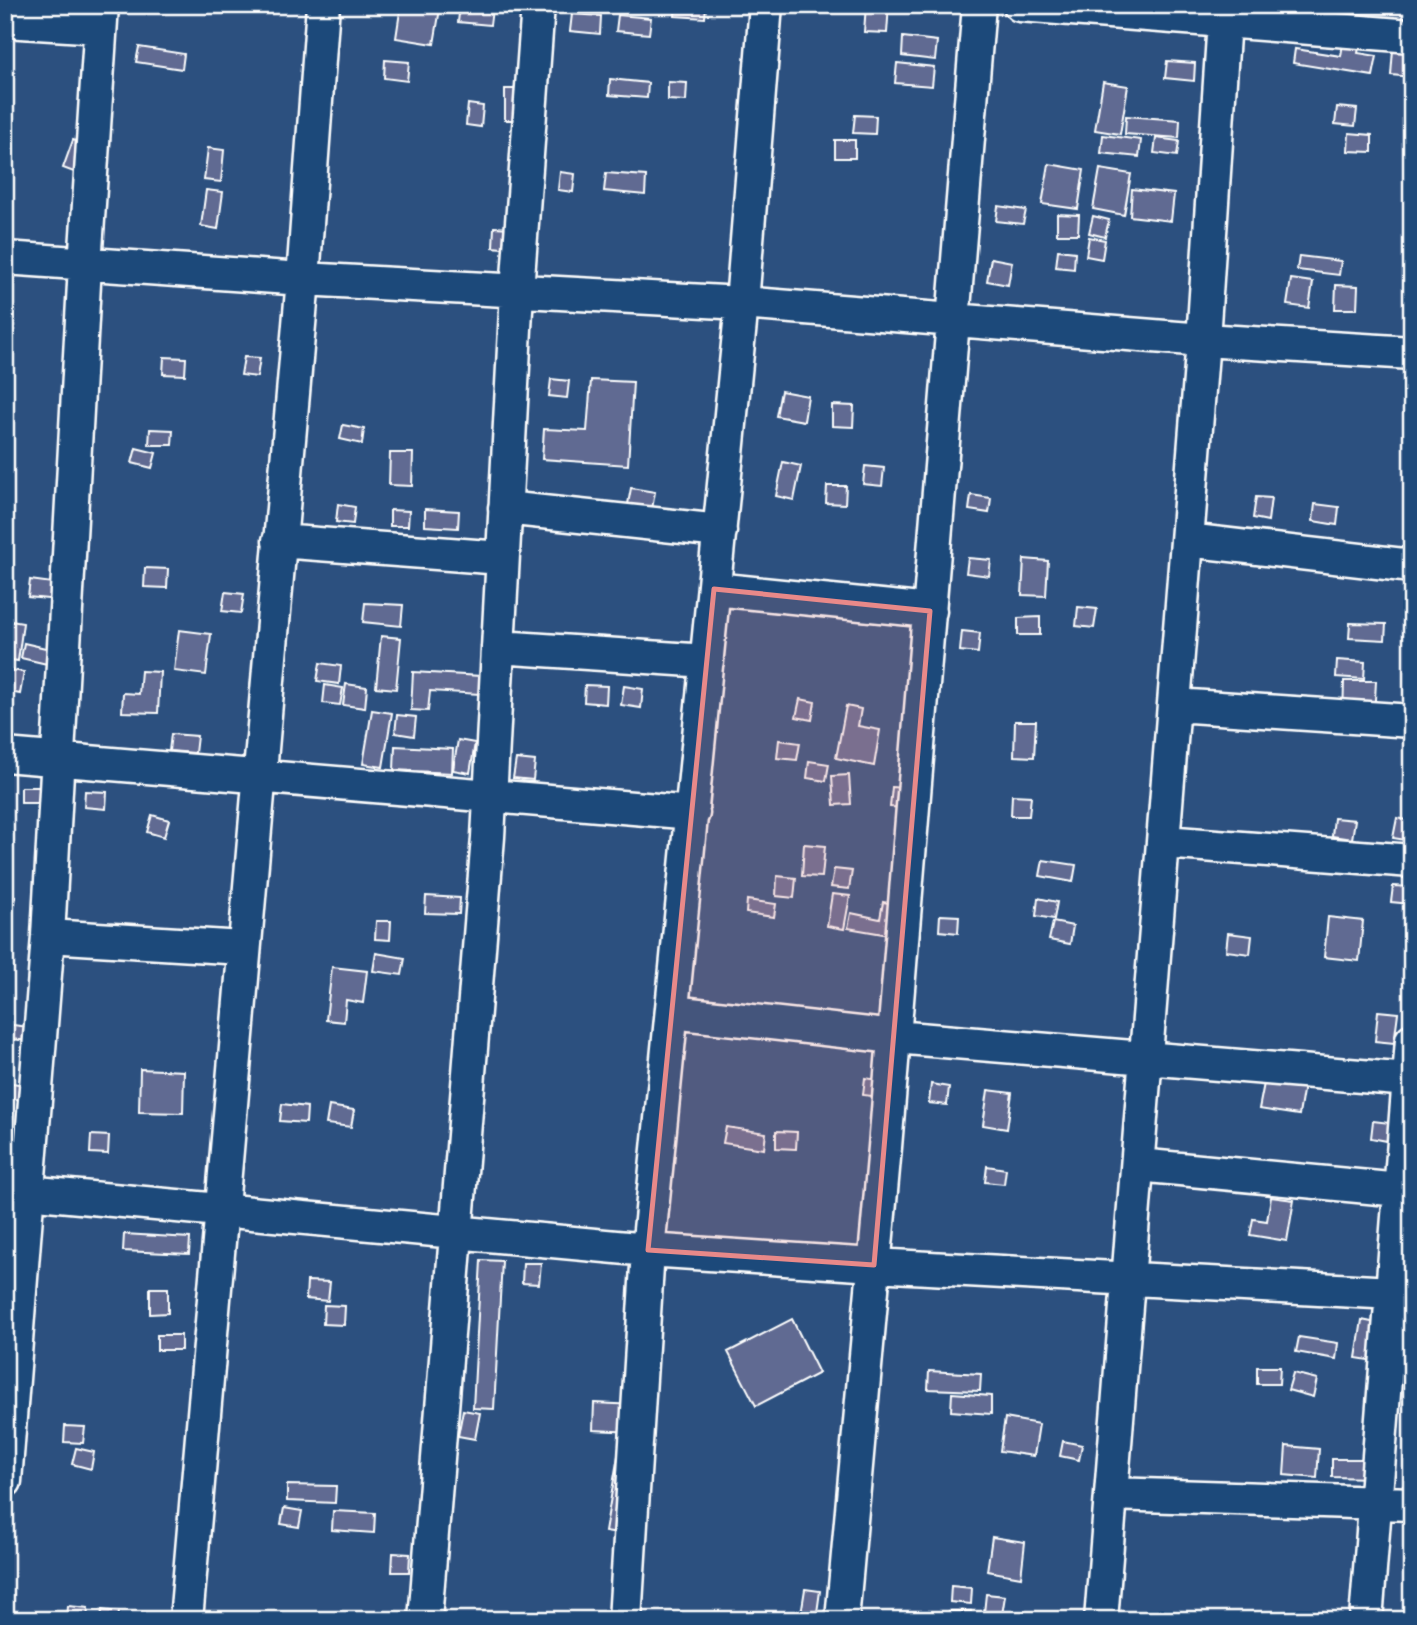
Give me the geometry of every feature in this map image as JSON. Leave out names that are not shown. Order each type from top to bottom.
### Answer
[{"type":"street","points":[[186,1620],[303,279],[323,5]]},
{"type":"street","points":[[425,1620],[490,797],[517,291],[538,5]]},
{"type":"street","points":[[625,1620],[648,1250],[742,303],[766,5]]},
{"type":"street","points":[[842,1620],[894,1037],[979,5]]},
{"type":"street","points":[[1020,5],[1225,14],[1412,36]]},
{"type":"street","points":[[1101,1620],[1203,340],[1225,14]]},
{"type":"street","points":[[5,20],[101,16],[48,936],[17,1191],[5,1481]]},
{"type":"street","points":[[5,258],[303,279],[742,303],[954,322],[1412,354]]},
{"type":"street","points":[[505,508],[720,531]]},
{"type":"street","points":[[1187,540],[1412,566]]},
{"type":"street","points":[[279,541],[502,558]]},
{"type":"street","points":[[714,589],[930,611]]},
{"type":"street","points":[[498,647],[707,661]]},
{"type":"street","points":[[1174,705],[1412,721]]},
{"type":"street","points":[[5,754],[693,813]]},
{"type":"street","points":[[1164,842],[1412,861]]},
{"type":"street","points":[[48,936],[243,948]]},
{"type":"street","points":[[672,1012],[894,1037],[1409,1080]]},
{"type":"street","points":[[1366,1620],[1376,1503],[1402,1293],[1400,1191],[1412,1040]]},
{"type":"street","points":[[1138,1165],[1400,1191]]},
{"type":"street","points":[[17,1191],[648,1250],[874,1265],[1402,1293]]},
{"type":"street","points":[[1111,1494],[1412,1504]]},
{"type":"highlighted area","points":[[714,589],[930,611],[874,1265],[648,1250]]},
{"type":"building","points":[[401,5],[440,9],[434,44],[396,38]]},
{"type":"building","points":[[460,5],[492,9],[490,25],[458,22]]},
{"type":"building","points":[[676,5],[706,5],[705,18],[675,16]]},
{"type":"building","points":[[866,5],[889,5],[887,33],[864,32]]},
{"type":"building","points":[[572,14],[601,16],[600,34],[570,31]]},
{"type":"building","points":[[618,15],[651,18],[649,34],[616,31]]},
{"type":"building","points":[[1345,30],[1362,32],[1358,53],[1377,56],[1373,76],[1293,63],[1295,49],[1341,56]]},
{"type":"building","points":[[903,37],[937,41],[935,60],[902,56]]},
{"type":"building","points":[[1394,37],[1412,39],[1412,77],[1391,75]]},
{"type":"building","points":[[139,47],[184,54],[182,69],[136,62]]},
{"type":"building","points":[[385,60],[409,62],[407,81],[384,78]]},
{"type":"building","points":[[1167,61],[1195,63],[1194,81],[1165,78]]},
{"type":"building","points":[[897,63],[934,67],[932,86],[895,83]]},
{"type":"building","points":[[610,79],[648,83],[647,98],[609,95]]},
{"type":"building","points":[[668,82],[687,83],[686,101],[668,100]]},
{"type":"building","points":[[1103,82],[1128,86],[1120,134],[1095,130]]},
{"type":"building","points":[[505,89],[522,89],[521,120],[505,120]]},
{"type":"building","points":[[468,104],[483,106],[481,127],[466,125]]},
{"type":"building","points":[[1337,107],[1357,109],[1355,126],[1335,124]]},
{"type":"building","points":[[855,115],[876,116],[875,134],[853,133]]},
{"type":"building","points":[[1126,116],[1180,120],[1179,138],[1125,134]]},
{"type":"building","points":[[1349,133],[1372,135],[1372,152],[1348,151]]},
{"type":"building","points":[[1103,135],[1141,140],[1139,157],[1101,153]]},
{"type":"building","points":[[1156,138],[1179,141],[1177,156],[1154,153]]},
{"type":"building","points":[[73,140],[89,147],[79,174],[63,168]]},
{"type":"building","points":[[835,140],[855,140],[855,158],[835,158]]},
{"type":"building","points":[[208,148],[224,150],[221,182],[204,180]]},
{"type":"building","points":[[1049,164],[1084,170],[1078,209],[1042,204]]},
{"type":"building","points":[[1100,169],[1131,174],[1124,215],[1093,209]]},
{"type":"building","points":[[560,172],[575,174],[573,192],[558,190]]},
{"type":"building","points":[[606,173],[646,176],[645,195],[604,191]]},
{"type":"building","points":[[1132,189],[1174,194],[1171,221],[1130,216]]},
{"type":"building","points":[[206,190],[223,192],[218,229],[201,226]]},
{"type":"building","points":[[998,206],[1026,210],[1023,224],[996,221]]},
{"type":"building","points":[[1057,214],[1079,215],[1078,234],[1057,234]]},
{"type":"building","points":[[1093,216],[1109,220],[1105,237],[1089,233]]},
{"type":"building","points":[[494,227],[512,228],[511,249],[493,247]]},
{"type":"building","points":[[1089,237],[1105,240],[1102,259],[1086,256]]},
{"type":"building","points":[[1058,250],[1075,252],[1074,269],[1056,267]]},
{"type":"building","points":[[1299,256],[1341,261],[1339,275],[1297,270]]},
{"type":"building","points":[[991,258],[1012,262],[1008,285],[987,281]]},
{"type":"building","points":[[1291,279],[1313,282],[1309,308],[1287,305]]},
{"type":"building","points":[[1336,285],[1358,286],[1357,309],[1335,309]]},
{"type":"building","points":[[164,357],[186,358],[185,375],[163,374]]},
{"type":"building","points":[[244,357],[260,358],[257,377],[241,375]]},
{"type":"building","points":[[551,379],[569,381],[567,398],[549,396]]},
{"type":"building","points":[[591,380],[633,382],[628,465],[542,459],[544,429],[587,431]]},
{"type":"building","points":[[781,391],[808,396],[804,421],[776,416]]},
{"type":"building","points":[[832,405],[854,406],[853,427],[832,426]]},
{"type":"building","points":[[343,425],[364,429],[362,444],[340,439]]},
{"type":"building","points":[[150,429],[173,430],[172,445],[149,445]]},
{"type":"building","points":[[136,448],[156,453],[152,468],[132,463]]},
{"type":"building","points":[[390,453],[413,453],[412,486],[389,485]]},
{"type":"building","points":[[783,462],[801,466],[794,500],[776,496]]},
{"type":"building","points":[[865,466],[884,468],[882,486],[863,484]]},
{"type":"building","points":[[827,486],[846,486],[845,504],[826,503]]},
{"type":"building","points":[[631,488],[655,492],[652,509],[628,504]]},
{"type":"building","points":[[971,495],[991,498],[989,513],[969,510]]},
{"type":"building","points":[[1256,497],[1271,498],[1268,521],[1253,518]]},
{"type":"building","points":[[338,504],[355,507],[353,524],[336,522]]},
{"type":"building","points":[[1315,504],[1339,507],[1337,525],[1313,521]]},
{"type":"building","points":[[425,509],[459,511],[458,528],[425,526]]},
{"type":"building","points":[[390,510],[409,511],[408,526],[390,526]]},
{"type":"building","points":[[968,558],[991,560],[989,576],[966,573]]},
{"type":"building","points":[[1024,559],[1048,561],[1046,596],[1022,595]]},
{"type":"building","points":[[145,568],[168,569],[167,588],[144,587]]},
{"type":"building","points":[[30,580],[60,584],[58,600],[28,597]]},
{"type":"building","points":[[225,592],[244,594],[241,613],[222,611]]},
{"type":"building","points":[[365,603],[403,605],[401,626],[363,622]]},
{"type":"building","points":[[1078,607],[1097,609],[1094,628],[1076,626]]},
{"type":"building","points":[[1040,617],[1040,635],[1018,635],[1018,618]]},
{"type":"building","points":[[5,620],[23,623],[18,661],[5,659]]},
{"type":"building","points":[[1350,623],[1386,624],[1385,640],[1349,638]]},
{"type":"building","points":[[179,630],[211,634],[206,675],[174,671]]},
{"type":"building","points":[[962,631],[980,633],[978,653],[960,651]]},
{"type":"building","points":[[381,636],[401,638],[396,689],[376,687]]},
{"type":"building","points":[[24,643],[50,649],[47,664],[21,658]]},
{"type":"building","points":[[1337,660],[1365,662],[1364,679],[1336,677]]},
{"type":"building","points":[[320,663],[341,666],[339,684],[317,681]]},
{"type":"building","points":[[5,669],[24,672],[20,694],[5,691]]},
{"type":"building","points":[[141,671],[160,672],[158,713],[122,712],[123,693],[139,694]]},
{"type":"building","points":[[413,672],[481,676],[480,694],[430,691],[428,711],[411,710]]},
{"type":"building","points":[[1344,681],[1376,681],[1374,718],[1343,717]]},
{"type":"building","points":[[346,684],[367,687],[365,708],[343,705]]},
{"type":"building","points":[[325,685],[343,688],[340,705],[323,703]]},
{"type":"building","points":[[585,685],[607,686],[606,704],[584,702]]},
{"type":"building","points":[[624,686],[643,689],[641,708],[621,705]]},
{"type":"building","points":[[800,699],[815,702],[812,720],[796,717]]},
{"type":"building","points":[[846,706],[861,709],[858,726],[880,730],[874,766],[836,758]]},
{"type":"building","points":[[372,710],[392,713],[383,767],[363,764]]},
{"type":"building","points":[[397,715],[416,717],[414,736],[395,733]]},
{"type":"building","points":[[1015,721],[1036,721],[1034,757],[1014,756]]},
{"type":"building","points":[[171,734],[197,736],[195,753],[169,751]]},
{"type":"building","points":[[458,740],[475,743],[470,773],[453,770]]},
{"type":"building","points":[[779,740],[800,743],[797,760],[777,758]]},
{"type":"building","points":[[395,746],[453,749],[452,773],[394,770]]},
{"type":"building","points":[[516,759],[535,761],[533,780],[513,778]]},
{"type":"building","points":[[809,761],[829,764],[826,781],[807,778]]},
{"type":"building","points":[[849,775],[851,804],[834,805],[832,776]]},
{"type":"building","points":[[21,787],[42,787],[42,803],[21,803]]},
{"type":"building","points":[[892,787],[910,789],[908,808],[890,807]]},
{"type":"building","points":[[85,791],[107,792],[106,809],[84,807]]},
{"type":"building","points":[[1012,795],[1031,796],[1029,816],[1011,816]]},
{"type":"building","points":[[152,815],[169,820],[164,837],[147,832]]},
{"type":"building","points":[[1334,818],[1355,820],[1352,839],[1332,836]]},
{"type":"building","points":[[1397,818],[1412,821],[1412,841],[1393,838]]},
{"type":"building","points":[[804,844],[825,846],[822,877],[802,876]]},
{"type":"building","points":[[1043,860],[1076,865],[1073,882],[1040,876]]},
{"type":"building","points":[[834,869],[852,871],[849,889],[831,887]]},
{"type":"building","points":[[777,876],[796,878],[794,898],[776,896]]},
{"type":"building","points":[[1393,886],[1412,887],[1411,904],[1391,902]]},
{"type":"building","points":[[832,894],[850,896],[844,929],[827,926]]},
{"type":"building","points":[[5,895],[16,897],[13,913],[5,912]]},
{"type":"building","points":[[426,896],[460,898],[459,914],[425,913]]},
{"type":"building","points":[[1038,898],[1057,902],[1054,919],[1036,916]]},
{"type":"building","points":[[747,900],[776,904],[774,917],[746,913]]},
{"type":"building","points":[[883,902],[901,905],[895,936],[848,928],[851,913],[880,919]]},
{"type":"building","points":[[940,915],[959,916],[958,933],[939,931]]},
{"type":"building","points":[[1328,917],[1363,921],[1359,961],[1324,957]]},
{"type":"building","points":[[376,921],[391,921],[390,940],[375,939]]},
{"type":"building","points":[[1053,922],[1073,926],[1070,944],[1049,940]]},
{"type":"building","points":[[1228,933],[1252,936],[1250,954],[1226,951]]},
{"type":"building","points":[[376,953],[405,958],[402,975],[373,971]]},
{"type":"building","points":[[332,967],[367,971],[363,1003],[346,1000],[344,1022],[326,1020]]},
{"type":"building","points":[[1378,1011],[1398,1013],[1394,1043],[1375,1041]]},
{"type":"building","points":[[5,1024],[29,1027],[27,1041],[5,1038]]},
{"type":"building","points":[[140,1069],[184,1071],[183,1113],[139,1112]]},
{"type":"building","points":[[1266,1073],[1305,1079],[1299,1115],[1259,1109]]},
{"type":"building","points":[[865,1078],[890,1082],[888,1098],[863,1095]]},
{"type":"building","points":[[6,1082],[25,1085],[24,1100],[5,1098]]},
{"type":"building","points":[[931,1084],[949,1087],[947,1105],[929,1103]]},
{"type":"building","points":[[988,1090],[1012,1093],[1007,1129],[983,1125]]},
{"type":"building","points":[[282,1104],[307,1107],[306,1123],[280,1121]]},
{"type":"building","points":[[329,1106],[354,1110],[351,1127],[326,1124]]},
{"type":"building","points":[[1373,1121],[1390,1123],[1387,1141],[1371,1138]]},
{"type":"building","points":[[726,1127],[766,1133],[764,1149],[723,1143]]},
{"type":"building","points":[[776,1131],[797,1132],[796,1149],[776,1148]]},
{"type":"building","points":[[91,1135],[109,1136],[108,1154],[90,1153]]},
{"type":"building","points":[[987,1166],[1006,1169],[1004,1184],[985,1182]]},
{"type":"building","points":[[1271,1197],[1294,1200],[1287,1241],[1250,1235],[1253,1219],[1267,1221]]},
{"type":"building","points":[[124,1234],[190,1238],[189,1254],[123,1251]]},
{"type":"building","points":[[481,1260],[502,1261],[494,1409],[473,1408]]},
{"type":"building","points":[[523,1263],[541,1263],[539,1284],[522,1283]]},
{"type":"building","points":[[307,1281],[330,1282],[328,1301],[306,1299]]},
{"type":"building","points":[[150,1288],[168,1288],[168,1313],[150,1314]]},
{"type":"building","points":[[324,1305],[345,1306],[344,1325],[323,1324]]},
{"type":"building","points":[[792,1319],[819,1373],[756,1406],[728,1352]]},
{"type":"building","points":[[1362,1320],[1381,1324],[1375,1361],[1356,1358]]},
{"type":"building","points":[[157,1335],[181,1335],[181,1350],[157,1350]]},
{"type":"building","points":[[1299,1337],[1338,1343],[1336,1359],[1296,1352]]},
{"type":"building","points":[[1257,1367],[1280,1367],[1279,1384],[1257,1384]]},
{"type":"building","points":[[929,1371],[981,1374],[980,1391],[928,1389]]},
{"type":"building","points":[[1293,1373],[1317,1379],[1313,1397],[1288,1390]]},
{"type":"building","points":[[952,1393],[991,1396],[991,1414],[951,1411]]},
{"type":"building","points":[[594,1403],[635,1405],[634,1432],[593,1430]]},
{"type":"building","points":[[463,1410],[480,1413],[475,1439],[458,1436]]},
{"type":"building","points":[[1005,1418],[1039,1424],[1034,1456],[1000,1451]]},
{"type":"building","points":[[65,1426],[85,1427],[83,1443],[64,1442]]},
{"type":"building","points":[[621,1438],[625,1535],[605,1532]]},
{"type":"building","points":[[1063,1441],[1082,1445],[1079,1460],[1060,1456]]},
{"type":"building","points":[[1286,1446],[1319,1449],[1317,1478],[1284,1475]]},
{"type":"building","points":[[76,1448],[94,1452],[91,1469],[72,1464]]},
{"type":"building","points":[[1332,1459],[1371,1459],[1372,1478],[1332,1477]]},
{"type":"building","points":[[287,1485],[336,1486],[335,1503],[287,1501]]},
{"type":"building","points":[[284,1508],[302,1511],[299,1527],[281,1524]]},
{"type":"building","points":[[333,1511],[375,1513],[374,1533],[332,1530]]},
{"type":"building","points":[[992,1537],[1025,1542],[1021,1577],[987,1571]]},
{"type":"building","points":[[393,1553],[410,1554],[409,1572],[392,1572]]},
{"type":"building","points":[[951,1586],[972,1588],[971,1604],[950,1602]]},
{"type":"building","points":[[805,1589],[820,1591],[816,1620],[800,1620]]},
{"type":"building","points":[[986,1594],[1005,1596],[1002,1615],[984,1613]]},
{"type":"building","points":[[68,1606],[88,1608],[87,1620],[67,1620]]},
{"type":"building","points":[[102,1610],[119,1612],[118,1620],[101,1620]]},
{"type":"building","points":[[949,1611],[971,1611],[970,1620],[949,1620]]}]
